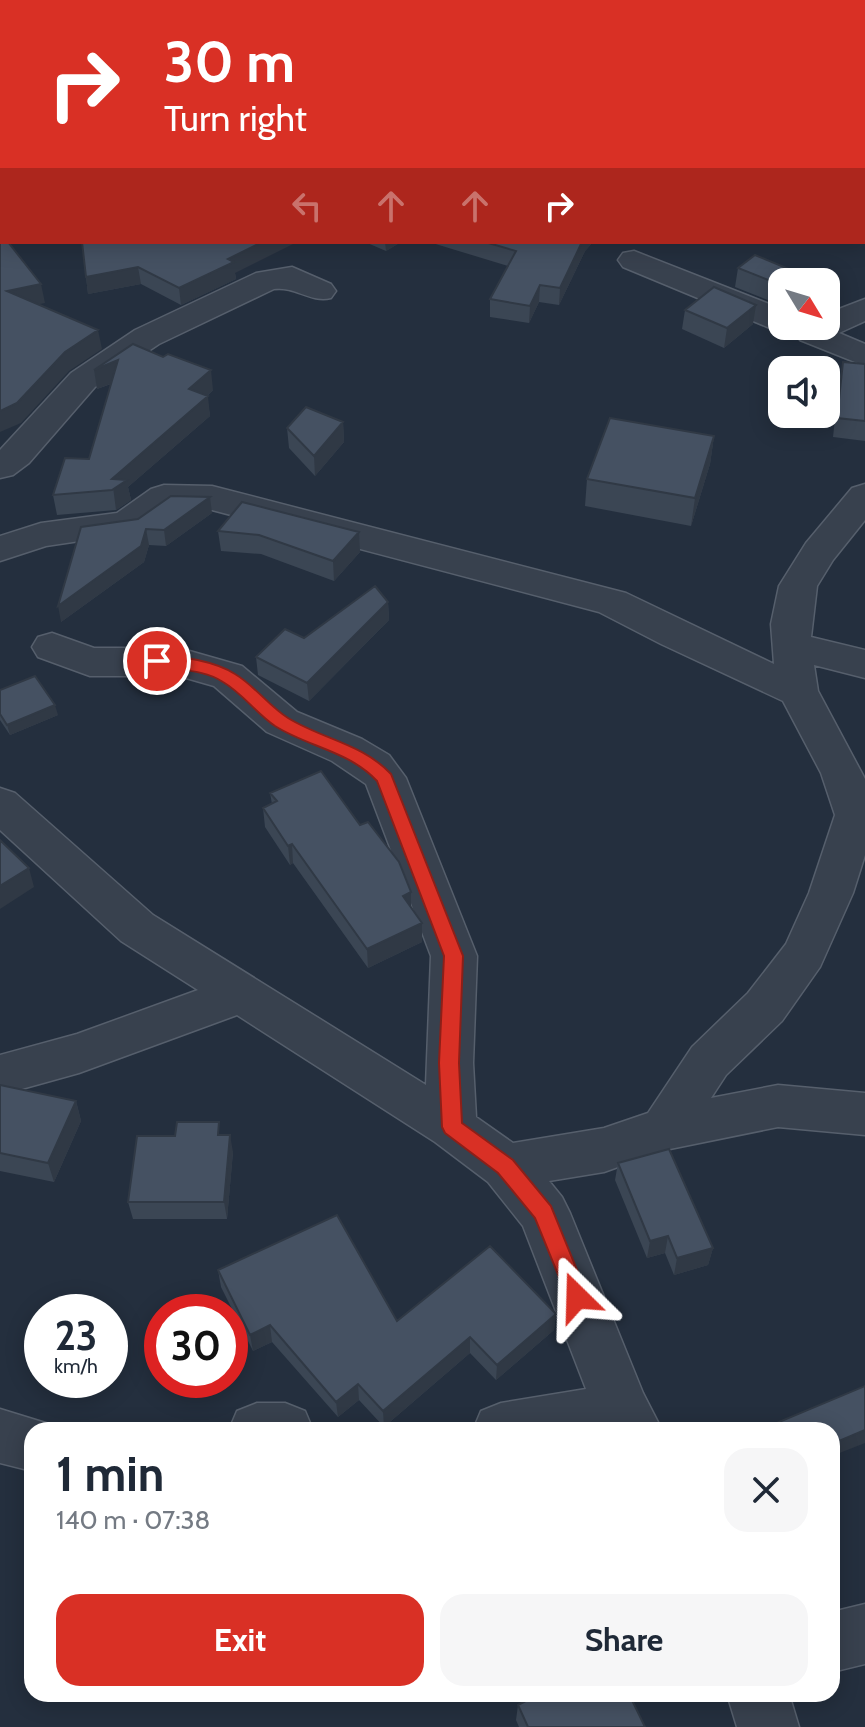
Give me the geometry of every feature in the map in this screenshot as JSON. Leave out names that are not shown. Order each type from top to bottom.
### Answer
[{"type":"street","points":[[634,260],[768,315]]},
{"type":"street","points":[[0,467],[16,455],[83,380],[137,343],[267,280],[292,277],[320,291]]},
{"type":"street","points":[[840,316],[865,309]]},
{"type":"street","points":[[827,340],[865,356]]},
{"type":"street","points":[[665,1129],[709,1061],[765,1007],[804,954],[861,813],[798,691],[791,646],[798,586],[819,552],[865,496]]},
{"type":"street","points":[[0,549],[41,535],[127,524],[164,497],[212,498],[612,602],[798,691]]},
{"type":"street","points":[[791,646],[865,664]]},
{"type":"street","points":[[52,647],[90,662],[179,662],[228,676],[282,722],[347,750],[374,766],[385,778],[454,956],[449,1063],[452,1127]]},
{"type":"street","points":[[0,804],[137,928],[452,1127],[506,1166],[544,1213],[628,1420],[603,1422]]},
{"type":"street","points":[[0,1075],[79,1053],[240,995]]},
{"type":"street","points":[[506,1166],[604,1150],[665,1129],[778,1106],[865,1114]]},
{"type":"street","points":[[0,1436],[24,1442]]},
{"type":"street","points":[[840,1640],[865,1634]]},
{"type":"street","points":[[760,1702],[768,1727]]},
{"type":"building","points":[[0,244],[10,244],[41,284],[7,291],[98,330],[65,352],[17,403],[0,411]]},
{"type":"building","points":[[82,244],[258,244],[228,259],[234,262],[179,288],[138,267],[86,277]]},
{"type":"building","points":[[492,244],[581,244],[560,288],[540,285],[530,306],[490,299],[516,251]]},
{"type":"building","points":[[755,255],[786,268],[768,268],[768,280],[738,268]]},
{"type":"building","points":[[714,287],[756,305],[727,328],[685,310]]},
{"type":"building","points":[[133,344],[163,357],[168,354],[211,370],[189,389],[208,396],[112,479],[127,480],[112,490],[53,495],[65,458],[89,459],[118,360],[94,370]]},
{"type":"building","points":[[843,362],[865,364],[865,421],[840,418]]},
{"type":"building","points":[[306,407],[343,422],[314,456],[287,428]]},
{"type":"building","points":[[610,418],[714,436],[695,498],[587,479]]},
{"type":"building","points":[[171,496],[210,497],[164,530],[146,529],[141,546],[58,606],[81,527],[138,519]]},
{"type":"building","points":[[242,502],[359,532],[333,561],[259,535],[218,531]]},
{"type":"building","points":[[375,586],[388,602],[307,683],[256,657],[285,629],[304,638]]},
{"type":"building","points":[[35,676],[55,705],[7,725],[0,714],[0,690]]},
{"type":"building","points":[[321,771],[360,825],[368,822],[399,862],[411,892],[403,896],[422,923],[367,949],[292,844],[288,846],[263,808],[277,801],[270,793]]},
{"type":"building","points":[[0,840],[29,868],[0,886]]},
{"type":"building","points":[[0,1085],[76,1101],[48,1163],[0,1153]]},
{"type":"building","points":[[177,1122],[219,1122],[218,1135],[230,1135],[224,1202],[128,1202],[137,1136],[175,1136]]},
{"type":"building","points":[[669,1149],[713,1248],[677,1258],[668,1236],[650,1241],[618,1163]]},
{"type":"building","points":[[337,1215],[397,1321],[490,1246],[556,1314],[497,1365],[470,1337],[383,1411],[358,1384],[336,1402],[270,1325],[250,1335],[248,1294],[230,1294],[218,1270]]},
{"type":"building","points":[[865,1386],[865,1430],[840,1441],[840,1422],[779,1422]]},
{"type":"building","points":[[524,1702],[633,1702],[645,1727],[528,1727],[518,1705]]},
{"type":"route","points":[[157,661],[179,662],[228,676],[282,722],[347,750],[374,766],[385,778],[454,956],[449,1063],[452,1127],[506,1166],[544,1213],[577,1297]]}]
